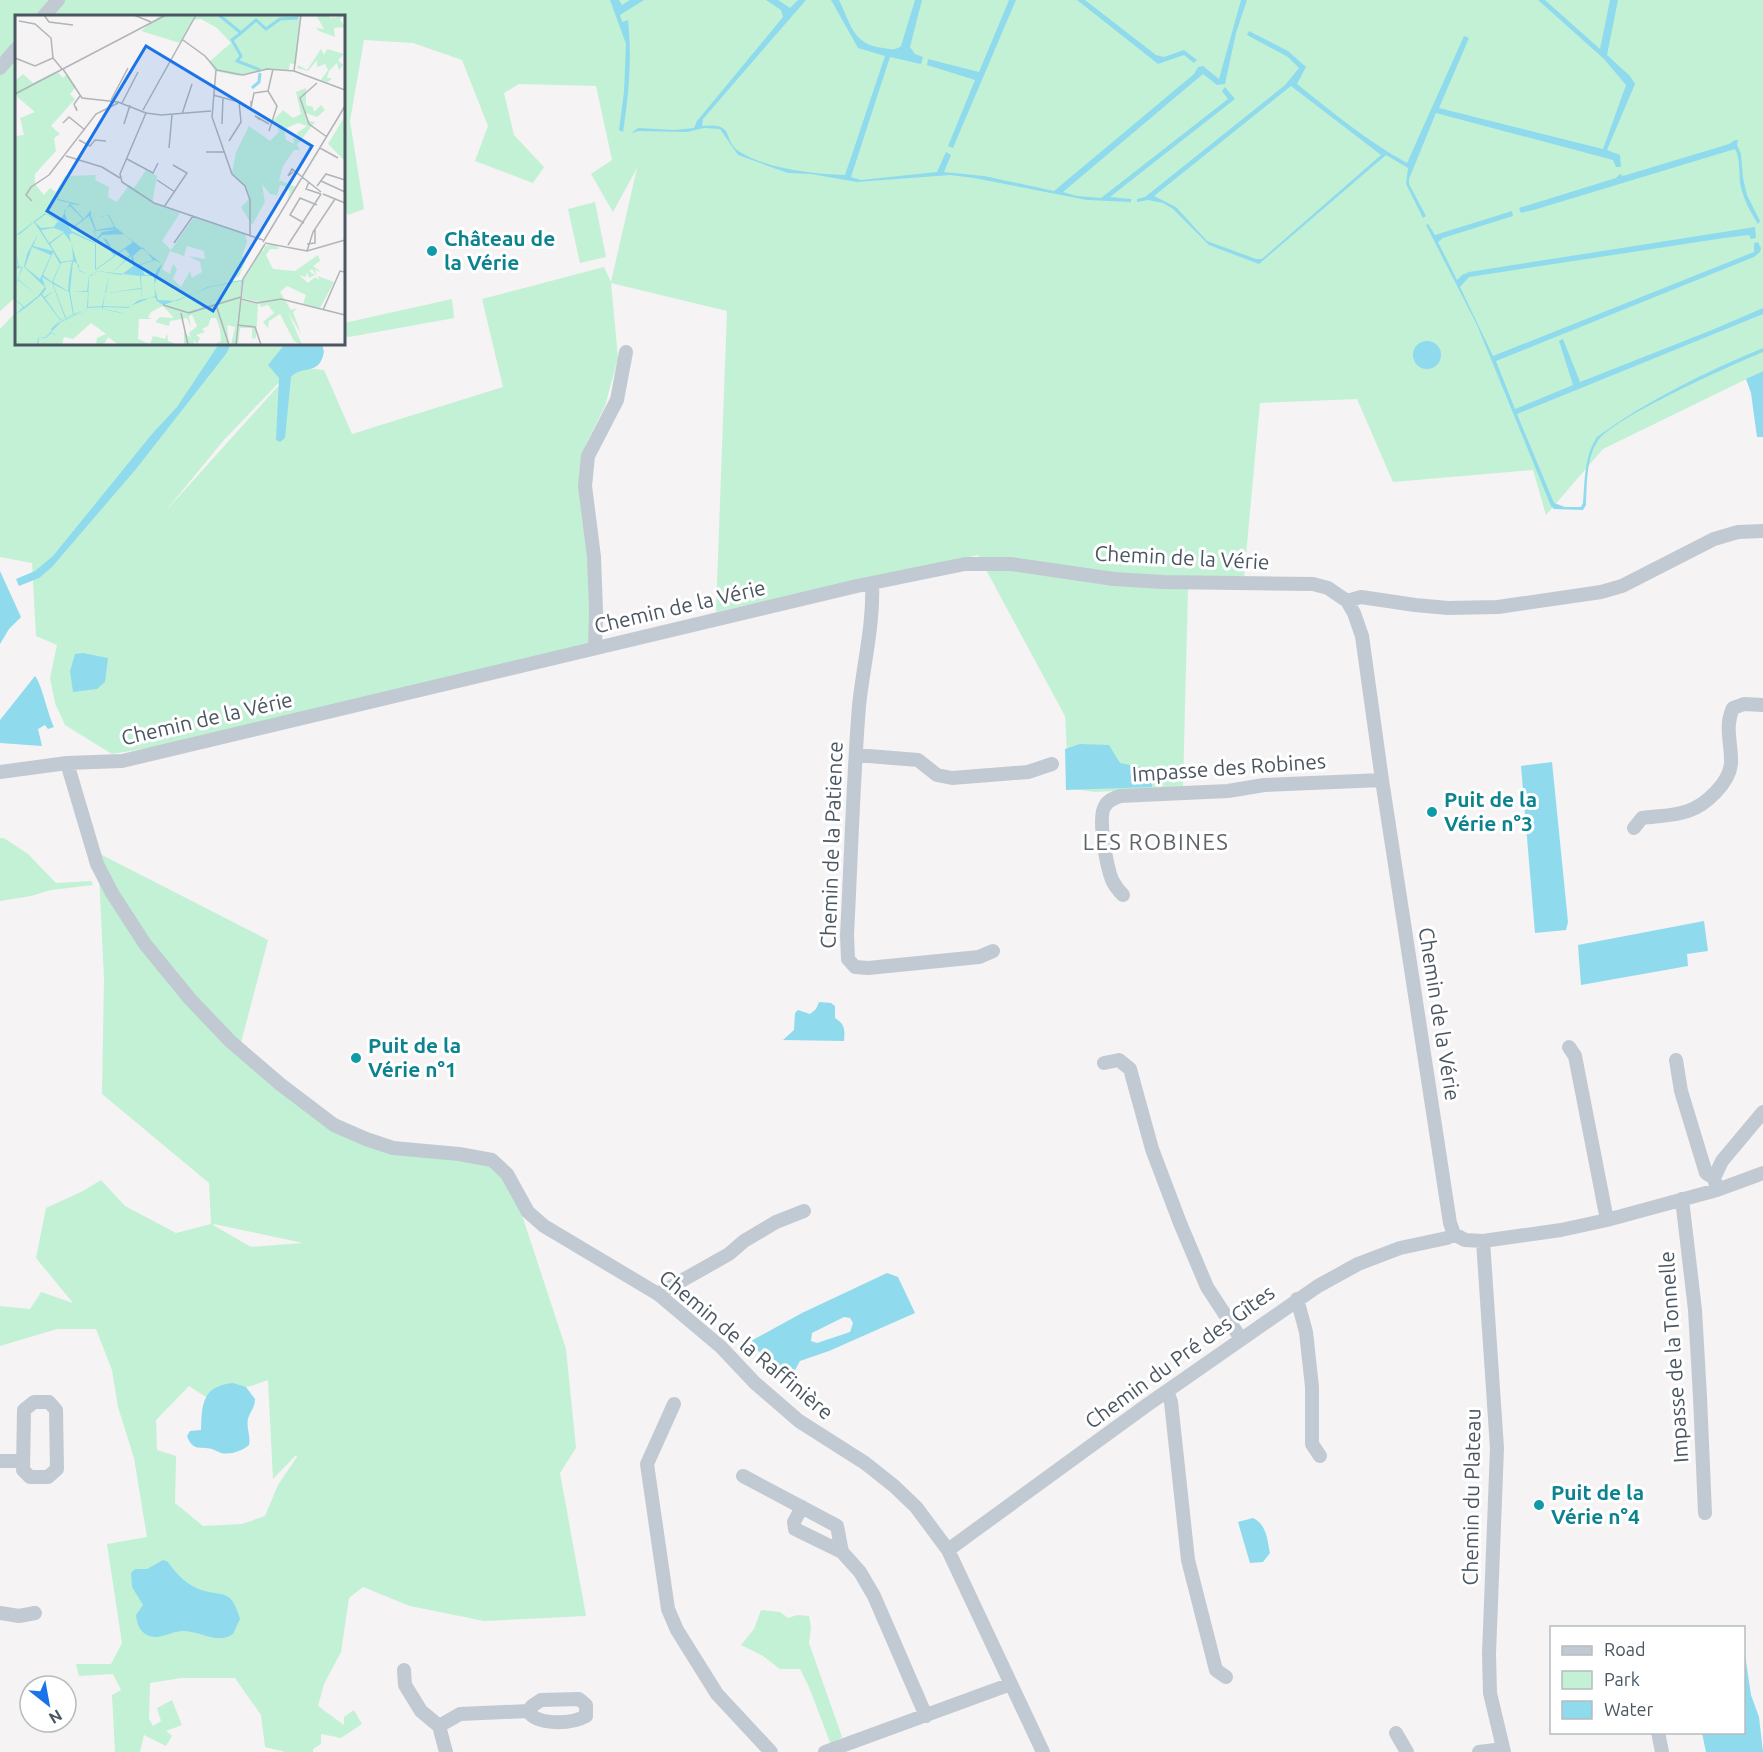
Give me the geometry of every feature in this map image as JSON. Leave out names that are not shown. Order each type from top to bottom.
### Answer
[{"type":"street","points":[[45,15],[58,0]]},
{"type":"street","points":[[2,62],[15,50]]},
{"type":"street","points":[[594,648],[596,611],[594,557],[585,486],[588,456],[617,400],[626,352]]},
{"type":"street","points":[[1347,601],[1361,597],[1426,606],[1498,607],[1601,592],[1622,586],[1714,539],[1737,532],[1763,531]]},
{"type":"street","name":"Chemin de la Vérie","points":[[0,772],[67,763],[122,761],[872,583],[965,564],[1011,564],[1114,579],[1313,584],[1328,588],[1347,601],[1357,619],[1362,636],[1450,1223],[1454,1234]]},
{"type":"street","name":"Chemin de la Patience","points":[[872,583],[873,602],[864,664],[856,755],[846,955],[855,967],[868,968],[980,957],[993,951]]},
{"type":"street","points":[[1634,828],[1642,818],[1672,815],[1697,807],[1719,788],[1727,778],[1731,765],[1728,719],[1733,708],[1744,704],[1763,705]]},
{"type":"street","points":[[856,755],[918,760],[937,775],[952,778],[1028,772],[1052,764]]},
{"type":"street","name":"Chemin de la Raffinière","points":[[67,763],[97,864],[112,893],[145,944],[190,999],[230,1041],[280,1084],[334,1125],[345,1130],[393,1148],[459,1154],[492,1160],[507,1174],[528,1212],[544,1226],[658,1294],[721,1347],[755,1383],[799,1421],[865,1463],[916,1507],[948,1550],[1043,1752]]},
{"type":"street","name":"Impasse des Robines","points":[[1123,895],[1112,880],[1108,868],[1102,824],[1105,805],[1112,799],[1120,796],[1228,791],[1264,785],[1382,780]]},
{"type":"street","points":[[1569,1047],[1575,1056],[1607,1220]]},
{"type":"street","points":[[1104,1063],[1119,1060],[1130,1069],[1152,1149],[1180,1223],[1207,1287],[1241,1339]]},
{"type":"street","points":[[1676,1060],[1681,1091],[1706,1173],[1716,1184]]},
{"type":"street","points":[[1716,1184],[1722,1161],[1763,1112]]},
{"type":"street","points":[[1454,1234],[1465,1240],[1484,1241],[1561,1230],[1682,1199],[1716,1184],[1763,1173]]},
{"type":"street","name":"Impasse de la Tonnelle","points":[[1682,1199],[1695,1310],[1705,1512]]},
{"type":"street","points":[[658,1294],[729,1254],[744,1241],[776,1222],[804,1211]]},
{"type":"street","name":"Chemin du Pré des Gîtes","points":[[948,1550],[1326,1280],[1400,1248],[1447,1238],[1454,1234]]},
{"type":"street","name":"Chemin du Plateau","points":[[1484,1241],[1497,1448],[1489,1654],[1490,1683],[1504,1750]]},
{"type":"street","points":[[1297,1299],[1306,1332],[1311,1376],[1312,1443],[1320,1456]]},
{"type":"street","points":[[1167,1392],[1171,1402],[1188,1560],[1216,1670],[1226,1677]]},
{"type":"street","points":[[34,1402],[49,1402],[56,1410],[57,1469],[48,1477],[30,1477],[23,1470],[23,1461],[24,1410],[34,1402]]},
{"type":"street","points":[[674,1404],[647,1464],[668,1609],[677,1630],[717,1694],[771,1752]]},
{"type":"street","points":[[0,1461],[23,1461]]},
{"type":"street","points":[[743,1476],[837,1526],[842,1552]]},
{"type":"street","points":[[802,1507],[794,1522],[795,1529],[842,1552],[860,1572],[874,1596],[926,1716]]},
{"type":"street","points":[[0,1613],[19,1616],[35,1613]]},
{"type":"street","points":[[404,1670],[405,1685],[421,1711],[439,1726],[446,1752]]},
{"type":"street","points":[[825,1752],[1011,1684]]},
{"type":"street","points":[[439,1726],[460,1714],[528,1711]]},
{"type":"street","points":[[1396,1733],[1407,1752]]},
{"type":"street","points":[[1658,1734],[1662,1752]]},
{"type":"street","points":[[1479,1752],[1504,1750]]},
{"type":"green space","points":[[0,0],[1763,0],[1763,371],[1603,449],[1546,515],[1533,470],[1393,482],[1357,399],[1260,403],[1243,588],[1188,588],[1183,787],[1095,792],[1069,788],[1065,716],[978,555],[716,612],[727,311],[611,283],[618,358],[605,406],[585,446],[590,644],[189,741],[112,754],[65,725],[55,703],[50,678],[57,645],[36,636],[32,563],[0,557],[0,329],[15,313],[15,345],[319,345],[295,367],[324,370],[352,434],[503,387],[482,299],[604,267],[611,282],[637,168],[613,212],[591,174],[612,160],[596,86],[519,84],[504,93],[514,135],[544,167],[533,183],[475,161],[488,126],[462,60],[413,43],[364,40],[350,121],[364,209],[348,215],[345,208],[345,15],[15,15],[15,298],[0,311]],"holes":[[[288,373],[289,374],[164,513],[223,441]]]},
{"type":"green space","points":[[595,202],[606,257],[580,263],[568,209]]},
{"type":"green space","points":[[452,299],[454,318],[349,337],[345,336],[345,323]]},
{"type":"green space","points":[[0,838],[4,838],[28,854],[56,883],[91,881],[93,885],[51,890],[0,901]]},
{"type":"green space","points":[[98,853],[268,940],[238,1054],[330,1126],[401,1155],[464,1155],[495,1165],[519,1206],[566,1349],[576,1448],[560,1473],[586,1616],[484,1621],[410,1606],[363,1587],[349,1598],[341,1652],[324,1684],[318,1706],[344,1725],[344,1717],[354,1710],[362,1724],[341,1738],[321,1734],[321,1744],[313,1749],[313,1752],[285,1752],[265,1747],[261,1715],[235,1678],[181,1678],[150,1683],[149,1719],[153,1726],[161,1721],[157,1708],[172,1700],[182,1725],[166,1731],[172,1736],[166,1746],[144,1735],[140,1752],[115,1752],[112,1695],[121,1690],[113,1674],[79,1676],[76,1664],[111,1664],[122,1643],[107,1544],[147,1537],[134,1458],[118,1407],[112,1370],[96,1329],[57,1329],[0,1346],[0,1306],[30,1309],[41,1292],[73,1303],[36,1258],[46,1208],[101,1180],[125,1206],[176,1233],[211,1224],[209,1183],[102,1094],[104,979]],"holes":[[[214,1224],[303,1243],[251,1247]],[[268,1380],[273,1479],[296,1455],[297,1457],[278,1485],[265,1516],[242,1524],[203,1526],[175,1503],[176,1456],[157,1450],[156,1420],[189,1386],[209,1399],[234,1389]]]},
{"type":"green space","points":[[761,1610],[780,1612],[788,1618],[797,1615],[809,1616],[811,1627],[809,1643],[842,1737],[831,1745],[800,1669],[780,1669],[763,1656],[741,1645],[754,1629]]},
{"type":"water","points":[[610,0],[619,0],[622,5],[630,0],[644,0],[620,15],[622,22],[628,20],[630,48],[623,132],[619,130],[624,92],[626,44]]},
{"type":"water","points":[[766,0],[778,0],[790,8],[798,0],[806,0],[703,119],[702,126],[713,125],[724,129],[734,147],[740,152],[777,166],[805,172],[845,175],[885,56],[858,48],[831,0],[839,0],[854,32],[865,43],[897,49],[901,46],[915,0],[922,0],[910,47],[915,54],[923,57],[921,64],[890,57],[851,177],[861,180],[937,172],[946,152],[951,155],[944,172],[984,176],[1054,191],[1194,74],[1198,67],[1203,66],[1219,79],[1241,0],[1247,0],[1236,33],[1225,84],[1217,85],[1203,74],[1063,192],[1101,198],[1228,99],[1222,91],[1225,87],[1235,99],[1110,197],[1131,199],[1131,202],[1087,200],[950,175],[857,182],[811,174],[788,173],[738,155],[720,129],[631,133],[638,128],[674,130],[694,128],[697,121],[783,17],[781,10]]},
{"type":"water","points":[[1009,0],[1016,0],[953,148],[948,146],[975,80],[927,65],[928,59],[979,72]]},
{"type":"water","points":[[1077,0],[1085,0],[1156,55],[1164,57],[1184,50],[1197,60],[1194,63],[1184,55],[1158,64]]},
{"type":"water","points":[[1538,0],[1545,0],[1600,49],[1610,0],[1618,0],[1607,55],[1630,76],[1635,84],[1607,150],[1620,155],[1621,167],[1616,167],[1613,160],[1436,113],[1409,179],[1409,184],[1426,216],[1423,218],[1406,184],[1408,168],[1386,155],[1259,264],[1209,245],[1173,209],[1163,203],[1148,200],[1137,202],[1137,199],[1145,197],[1285,85],[1299,68],[1288,57],[1247,35],[1249,31],[1288,51],[1306,67],[1297,84],[1364,136],[1407,163],[1464,36],[1469,38],[1439,108],[1603,149],[1626,85],[1604,59]],"holes":[[[1291,86],[1381,155],[1262,259],[1256,259],[1207,241],[1176,207],[1154,196]]]},
{"type":"water","points":[[1738,140],[1747,195],[1760,221],[1758,224],[1743,194],[1739,161],[1735,149],[1537,209],[1521,213],[1519,208],[1616,178],[1620,174],[1623,176],[1729,144]]},
{"type":"water","points":[[1512,211],[1513,216],[1443,238],[1438,242],[1457,280],[1469,272],[1755,227],[1756,238],[1751,239],[1749,235],[1724,238],[1469,277],[1460,287],[1493,356],[1754,252],[1754,243],[1758,242],[1761,248],[1754,257],[1496,361],[1515,409],[1573,385],[1559,341],[1563,339],[1580,382],[1763,308],[1763,314],[1517,414],[1554,503],[1565,507],[1581,507],[1587,460],[1597,437],[1636,411],[1677,388],[1763,348],[1763,352],[1648,406],[1607,432],[1593,449],[1588,473],[1586,505],[1583,510],[1554,509],[1551,506],[1477,325],[1426,225],[1428,224],[1435,235]]},
{"type":"water","points":[[1427,341],[1437,345],[1441,355],[1437,365],[1427,369],[1417,365],[1413,355],[1417,345]]},
{"type":"water","points":[[218,345],[230,345],[226,354],[136,469],[52,567],[39,578],[19,586],[16,579],[35,571],[53,556],[152,434],[177,407]]},
{"type":"water","points":[[284,345],[322,345],[324,352],[318,365],[291,377],[285,438],[280,442],[276,440],[279,378],[268,365]]},
{"type":"water","points":[[1763,371],[1763,437],[1757,437],[1751,393],[1746,379]]},
{"type":"water","points":[[0,571],[21,617],[9,629],[0,644]]},
{"type":"water","points":[[83,653],[108,658],[105,682],[97,689],[73,692],[70,671],[75,654]]},
{"type":"water","points":[[35,676],[54,727],[48,729],[45,725],[38,729],[42,746],[0,743],[0,720]]},
{"type":"water","points":[[1080,744],[1109,745],[1120,763],[1151,769],[1152,787],[1066,790],[1065,749]]},
{"type":"water","points":[[1552,762],[1568,922],[1566,930],[1535,933],[1521,766]]},
{"type":"water","points":[[1704,921],[1708,951],[1687,954],[1688,966],[1581,985],[1578,945]]},
{"type":"water","points":[[819,1002],[831,1003],[835,1006],[835,1018],[844,1028],[844,1041],[783,1040],[794,1030],[795,1013],[798,1010],[810,1014]]},
{"type":"water","points":[[887,1273],[898,1277],[915,1313],[829,1351],[800,1361],[794,1372],[777,1376],[768,1375],[763,1368],[763,1353],[755,1350],[751,1341],[802,1313]],"holes":[[[844,1317],[850,1318],[853,1323],[850,1332],[817,1343],[811,1341],[812,1333]]]},
{"type":"water","points":[[233,1383],[246,1387],[255,1399],[248,1422],[249,1445],[240,1451],[229,1453],[194,1446],[187,1436],[190,1431],[201,1430],[203,1404],[206,1398],[215,1388]]},
{"type":"water","points":[[1253,1518],[1264,1528],[1267,1538],[1270,1553],[1263,1562],[1250,1563],[1238,1522]]},
{"type":"water","points":[[163,1560],[168,1562],[178,1575],[191,1585],[230,1598],[240,1619],[233,1634],[215,1638],[178,1631],[152,1637],[142,1631],[136,1615],[143,1605],[132,1587],[131,1573],[135,1569],[147,1569]]},
{"type":"water","points":[[1745,1655],[1751,1695],[1759,1717],[1763,1752],[1706,1752],[1702,1734],[1745,1734]]},
{"type":"place","name":"Château de la Vérie","points":[[432,251]]},
{"type":"place","name":"Puit de la Vérie n°3","points":[[1432,812]]},
{"type":"place","name":"Puit de la Vérie n°1","points":[[356,1058]]},
{"type":"place","name":"Puit de la Vérie n°4","points":[[1539,1505]]},
{"type":"district","name":"LES ROBINES","points":[[1156,842]]}]
